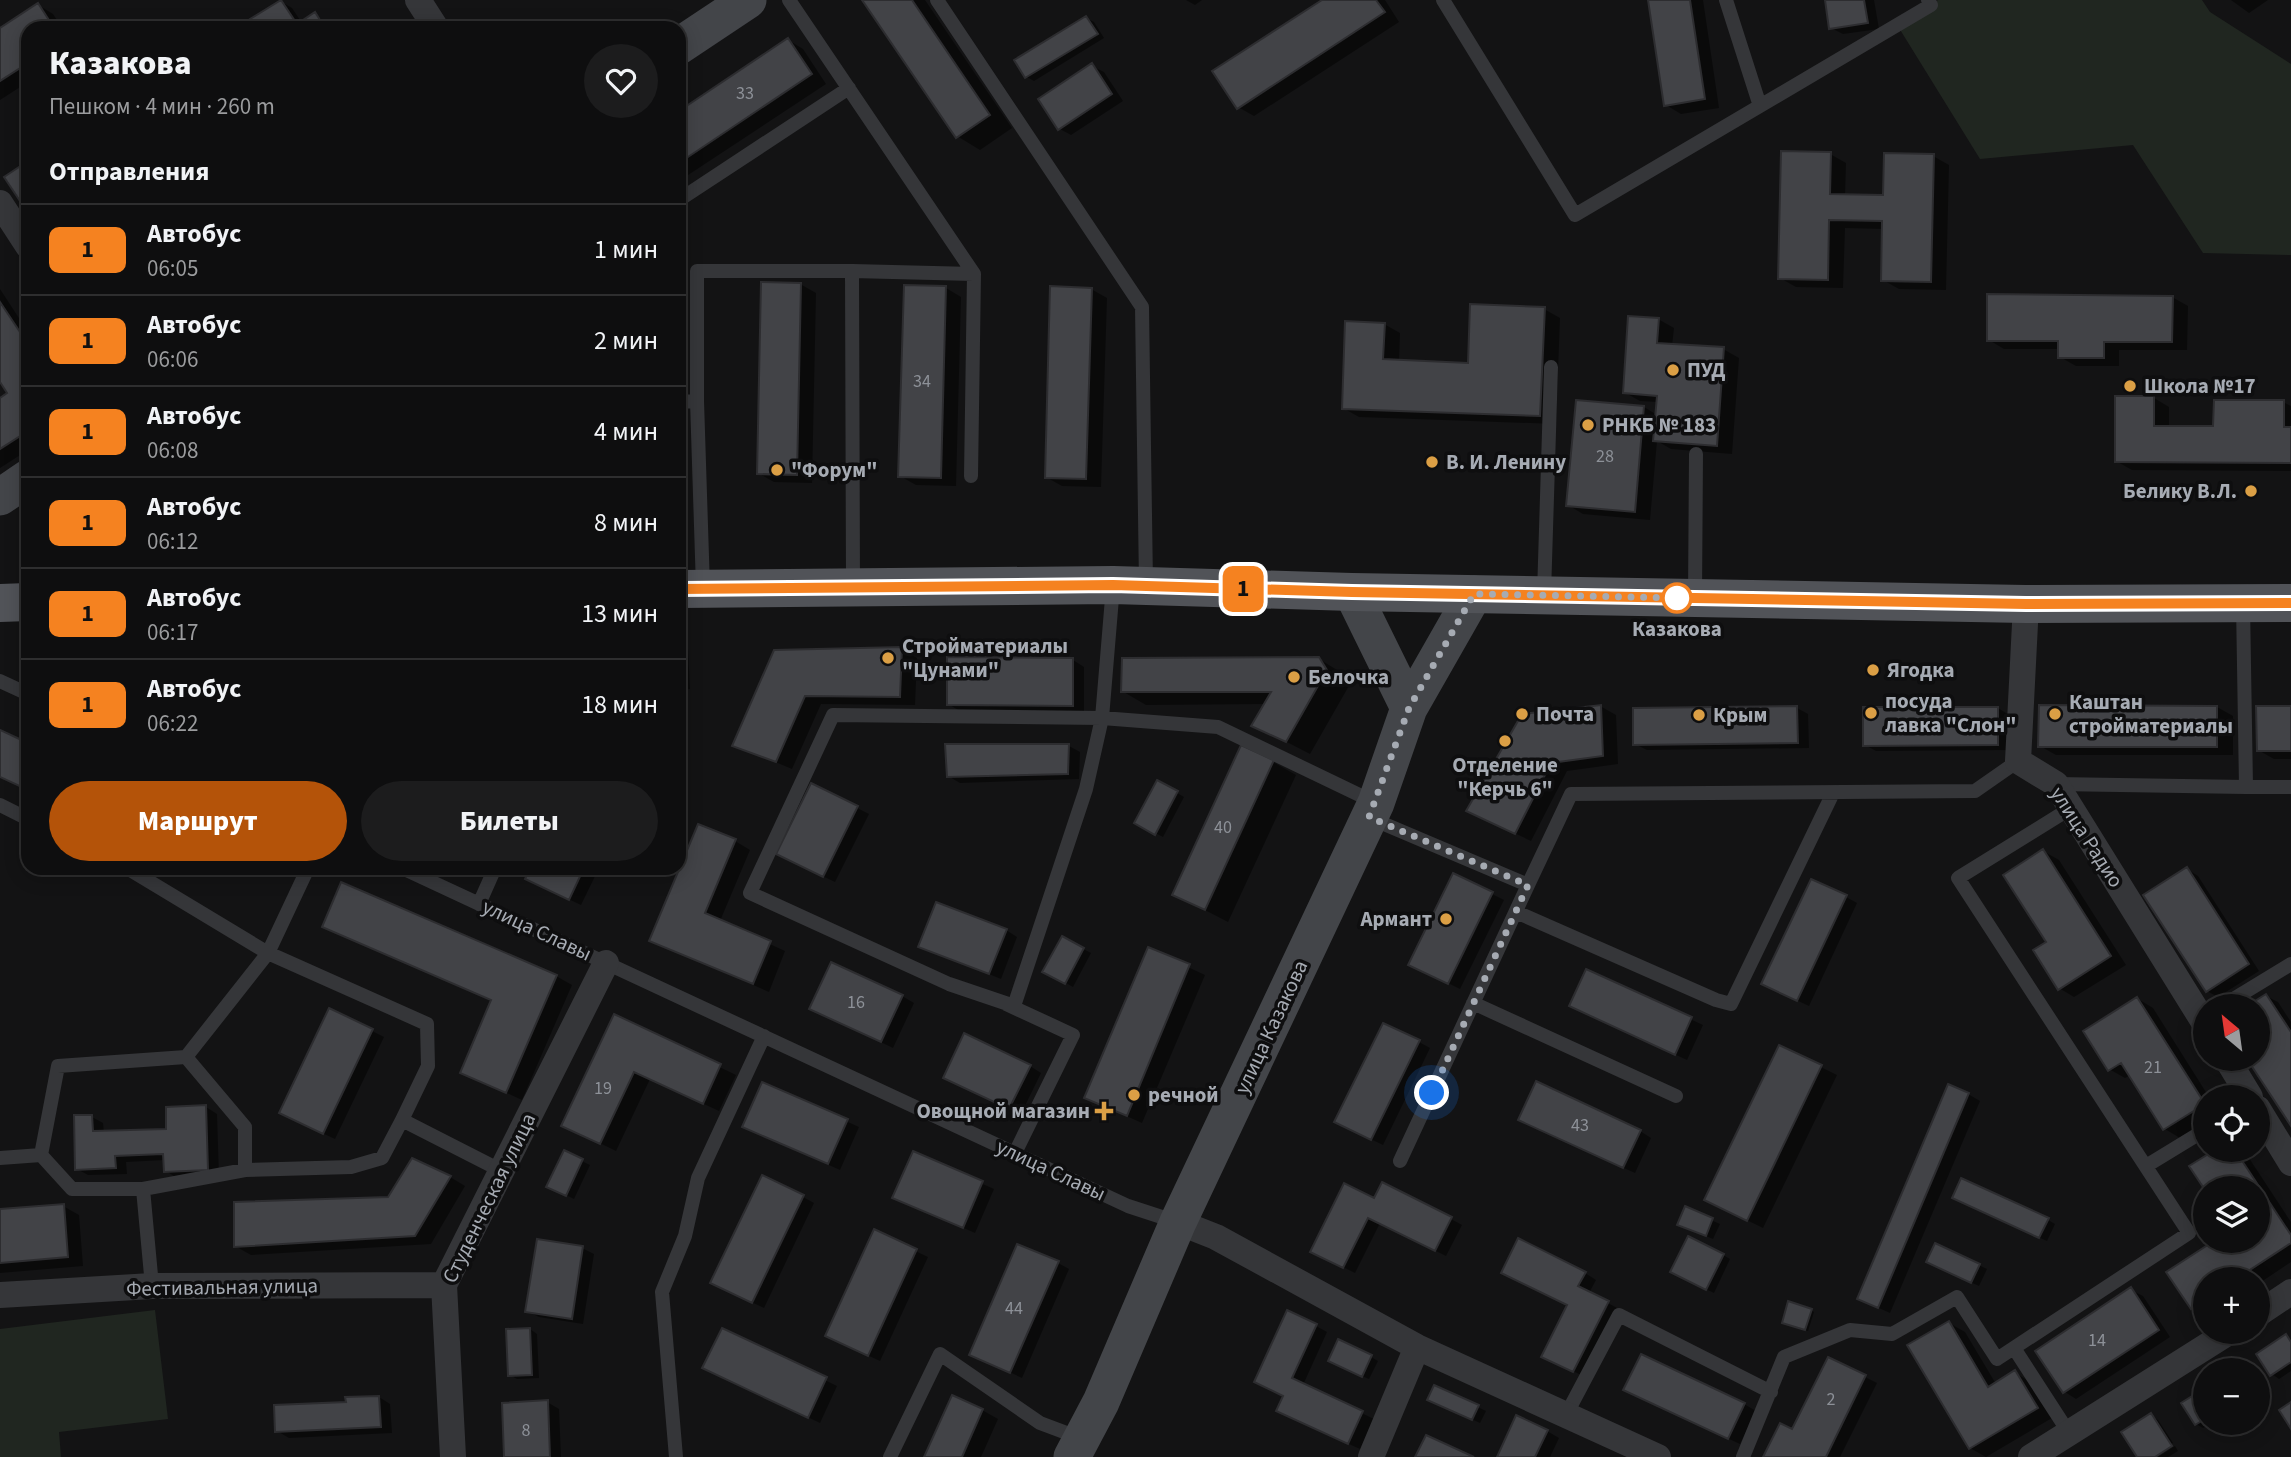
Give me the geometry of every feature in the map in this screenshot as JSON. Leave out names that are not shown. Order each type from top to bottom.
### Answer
[{"type":"main road","points":[[686,41],[744,1]]},
{"type":"main road","points":[[0,498],[21,483]]},
{"type":"main road","points":[[691,589],[1130,585],[1352,592],[2026,604],[2291,603]]},
{"type":"main road","points":[[1352,592],[1409,708]]},
{"type":"main road","name":"улица Казакова","points":[[1077,1447],[1101,1402],[1178,1222],[1372,810],[1409,708],[1474,594]]},
{"type":"main road","points":[[0,603],[21,602]]},
{"type":"street","points":[[418,0],[432,21]]},
{"type":"street","points":[[0,203],[21,235]]},
{"type":"street","points":[[2018,761],[2026,604]]},
{"type":"street","name":"улица Радио","points":[[2018,761],[2056,784],[2194,994]]},
{"type":"street","name":"Студенческая улица","points":[[453,1457],[444,1285],[606,960]]},
{"type":"street","points":[[2270,1129],[2291,1163]]},
{"type":"street","name":"улица Славы","points":[[1178,1222],[1216,1237],[1417,1348],[1658,1457]]},
{"type":"street","name":"Фестивальная улица","points":[[0,1295],[152,1286],[444,1285]]},
{"type":"street","points":[[2270,1306],[2291,1292]]},
{"type":"street","points":[[2031,1457],[2210,1344]]},
{"type":"street","points":[[1371,1457],[1417,1348]]},
{"type":"lane","points":[[789,0],[974,274],[971,476]]},
{"type":"lane","points":[[937,0],[1142,307],[1130,585],[1102,718],[1086,789],[1014,1006],[949,984],[750,893],[833,715],[1102,718],[1218,727],[1372,810],[1528,885]]},
{"type":"lane","points":[[1726,0],[1760,106]]},
{"type":"lane","points":[[1448,2],[1575,215],[1931,5],[1928,0]]},
{"type":"lane","points":[[686,195],[849,88]]},
{"type":"lane","points":[[691,589],[697,401],[697,271],[974,274]]},
{"type":"lane","points":[[852,271],[853,586]]},
{"type":"lane","points":[[1544,596],[1551,367]]},
{"type":"lane","points":[[686,402],[697,401]]},
{"type":"lane","points":[[1695,598],[1696,454]]},
{"type":"lane","points":[[2243,603],[2246,787]]},
{"type":"lane","points":[[0,681],[21,691]]},
{"type":"lane","points":[[1401,1160],[1571,794],[1975,791],[2018,761]]},
{"type":"lane","points":[[2056,784],[2291,787]]},
{"type":"lane","points":[[1516,912],[1716,1000],[1731,1004],[1833,793]]},
{"type":"lane","points":[[0,805],[21,816]]},
{"type":"lane","points":[[1743,1457],[1772,1392],[1784,1357],[1850,1330],[1892,1334],[1957,1297],[1997,1359],[2189,1233],[1958,878],[2071,808]]},
{"type":"lane","points":[[41,1155],[72,1189],[143,1189],[245,1170],[351,1167],[382,1158],[428,1066],[427,1024],[268,953],[139,875]]},
{"type":"lane","points":[[41,1155],[58,1066],[186,1057],[268,953],[305,875]]},
{"type":"lane","name":"улица Славы","points":[[417,875],[606,960],[1128,1206],[1178,1222]]},
{"type":"lane","points":[[479,904],[492,875]]},
{"type":"lane","points":[[2244,994],[2291,964]]},
{"type":"lane","points":[[1002,1002],[1073,1035],[1016,1153]]},
{"type":"lane","points":[[1474,1003],[1676,1096]]},
{"type":"lane","points":[[676,1457],[662,1292],[685,1236],[698,1178],[764,1036]]},
{"type":"lane","points":[[186,1057],[245,1126],[245,1170]]},
{"type":"lane","points":[[402,1120],[502,1171]]},
{"type":"lane","points":[[2146,1166],[2193,1137]]},
{"type":"lane","points":[[0,1158],[41,1155]]},
{"type":"lane","points":[[143,1189],[152,1286]]},
{"type":"lane","points":[[1566,1415],[1619,1315],[1772,1392]]},
{"type":"lane","points":[[2014,1348],[2069,1433]]},
{"type":"lane","points":[[890,1457],[940,1354],[1077,1447]]},
{"type":"shaded area","points":[[1938,0],[2202,0],[2210,12],[2291,64],[2291,255],[2203,253],[2133,145],[1980,159],[1899,28]]},
{"type":"shaded area","points":[[155,1310],[168,1419],[59,1432],[61,1457],[0,1457],[0,1329]]},
{"type":"building","points":[[281,0],[295,21],[251,21],[250,19]]},
{"type":"building","points":[[862,0],[912,0],[990,115],[956,138]]},
{"type":"building","points":[[1322,0],[1376,0],[1385,12],[1237,109],[1212,71]]},
{"type":"building","points":[[1648,0],[1690,0],[1705,99],[1664,106]]},
{"type":"building","points":[[1825,0],[1864,0],[1868,23],[1829,29]]},
{"type":"building","points":[[38,3],[50,21],[21,21],[21,68],[0,81],[0,28]]},
{"type":"building","points":[[315,12],[321,21],[302,21]]},
{"type":"building","points":[[1086,16],[1098,34],[1025,78],[1014,60]]},
{"type":"building","points":[[788,38],[812,74],[686,158],[686,106]]},
{"type":"building","points":[[1092,63],[1112,94],[1058,130],[1038,99]]},
{"type":"building","points":[[1781,151],[1831,152],[1830,194],[1883,195],[1884,153],[1934,154],[1931,282],[1881,281],[1882,221],[1829,220],[1828,280],[1778,279]]},
{"type":"building","points":[[21,166],[21,202],[4,177]]},
{"type":"building","points":[[761,282],[801,283],[797,475],[757,474]]},
{"type":"building","points":[[904,285],[946,286],[941,478],[898,477]]},
{"type":"building","points":[[1050,286],[1092,288],[1086,479],[1045,478]]},
{"type":"building","points":[[1987,294],[2173,296],[2172,342],[2104,342],[2104,358],[2058,358],[2058,341],[1987,341]]},
{"type":"building","points":[[0,302],[21,334],[21,436],[0,449],[0,398],[7,393],[0,382]]},
{"type":"building","points":[[1470,304],[1545,307],[1540,416],[1342,409],[1345,321],[1385,323],[1383,359],[1468,363]]},
{"type":"building","name":"ПУД","points":[[1628,316],[1659,318],[1657,343],[1724,347],[1717,446],[1653,441],[1657,396],[1623,393]]},
{"type":"building","points":[[2115,396],[2154,396],[2154,426],[2213,426],[2214,400],[2284,400],[2284,427],[2291,427],[2291,463],[2115,462]]},
{"type":"building","points":[[1576,400],[1644,406],[1635,512],[1566,506]]},
{"type":"building","points":[[902,647],[900,697],[805,696],[776,762],[732,746],[774,650]]},
{"type":"building","points":[[947,657],[1073,658],[1073,706],[947,705]]},
{"type":"building","points":[[1319,657],[1327,670],[1286,742],[1251,726],[1271,692],[1121,692],[1122,658]]},
{"type":"building","points":[[1601,705],[1603,756],[1551,763],[1515,834],[1466,811],[1522,714]]},
{"type":"building","points":[[2039,705],[2217,706],[2217,747],[2038,747]]},
{"type":"building","points":[[1797,706],[1798,743],[1633,745],[1633,708]]},
{"type":"building","points":[[2256,706],[2291,706],[2291,751],[2257,751]]},
{"type":"building","points":[[1863,707],[1998,707],[1998,745],[1863,746]]},
{"type":"building","points":[[0,730],[21,740],[21,787],[0,777]]},
{"type":"building","points":[[945,744],[1069,744],[1068,774],[947,777]]},
{"type":"building","points":[[1241,745],[1274,760],[1205,910],[1172,895]]},
{"type":"building","points":[[1157,780],[1178,791],[1155,835],[1134,823]]},
{"type":"building","points":[[811,783],[858,806],[823,877],[776,854]]},
{"type":"building","points":[[698,824],[736,839],[705,913],[771,941],[753,984],[649,941],[677,875],[686,875],[686,853]]},
{"type":"building","points":[[2043,849],[2111,956],[2058,990],[2033,950],[2046,942],[2003,875]]},
{"type":"building","points":[[2187,867],[2249,964],[2206,992],[2143,895]]},
{"type":"building","points":[[1453,873],[1493,892],[1448,984],[1408,965]]},
{"type":"building","points":[[527,875],[581,875],[569,900],[525,879]]},
{"type":"building","points":[[1811,879],[1847,895],[1797,1001],[1761,984]]},
{"type":"building","points":[[341,882],[557,975],[506,1093],[460,1073],[491,1000],[322,927]]},
{"type":"building","points":[[936,902],[1007,929],[989,974],[918,947]]},
{"type":"building","points":[[1062,936],[1084,948],[1065,984],[1042,972]]},
{"type":"building","points":[[1148,947],[1190,964],[1127,1116],[1084,1098]]},
{"type":"building","points":[[831,962],[903,995],[881,1042],[809,1009]]},
{"type":"building","points":[[1586,969],[1692,1017],[1675,1055],[1569,1006]]},
{"type":"building","points":[[2137,997],[2193,1085],[2193,1111],[2163,1130],[2121,1063],[2108,1071],[2083,1031]]},
{"type":"building","points":[[2270,1000],[2291,1032],[2291,1126],[2270,1094],[2270,1085],[2264,1085],[2255,1071],[2270,1071]]},
{"type":"building","points":[[329,1008],[373,1029],[323,1134],[279,1113]]},
{"type":"building","points":[[614,1014],[721,1064],[703,1104],[634,1072],[600,1144],[561,1126]]},
{"type":"building","points":[[1383,1023],[1420,1040],[1371,1140],[1334,1122]]},
{"type":"building","points":[[964,1033],[1031,1065],[1009,1109],[943,1078]]},
{"type":"building","points":[[1779,1045],[1822,1065],[1747,1221],[1704,1200]]},
{"type":"building","points":[[1536,1081],[1641,1130],[1623,1168],[1518,1120]]},
{"type":"building","points":[[762,1082],[848,1119],[828,1164],[742,1127]]},
{"type":"building","points":[[1948,1084],[1969,1093],[1878,1308],[1857,1299]]},
{"type":"building","points":[[206,1105],[208,1170],[164,1172],[163,1154],[115,1156],[116,1168],[75,1170],[74,1115],[92,1115],[93,1131],[166,1129],[166,1107]]},
{"type":"building","points":[[564,1150],[583,1159],[566,1196],[546,1187]]},
{"type":"building","points":[[913,1151],[983,1181],[963,1228],[892,1198]]},
{"type":"building","points":[[412,1158],[451,1176],[415,1236],[234,1247],[234,1202],[388,1197]]},
{"type":"building","points":[[2196,1162],[2243,1162],[2252,1176],[2196,1176],[2189,1166]]},
{"type":"building","points":[[762,1175],[804,1195],[752,1303],[710,1283]]},
{"type":"building","points":[[1961,1178],[2049,1218],[2039,1238],[1952,1198]]},
{"type":"building","points":[[1382,1182],[1452,1217],[1435,1251],[1368,1218],[1343,1268],[1310,1252],[1344,1183],[1374,1198]]},
{"type":"building","points":[[2270,1203],[2291,1235],[2291,1243],[2254,1267],[2193,1267],[2191,1309],[2166,1272],[2195,1253],[2270,1253]]},
{"type":"building","points":[[64,1204],[68,1257],[0,1263],[0,1209]]},
{"type":"building","points":[[1685,1206],[1713,1218],[1706,1236],[1677,1225]]},
{"type":"building","points":[[874,1229],[917,1249],[868,1356],[825,1336]]},
{"type":"building","points":[[1688,1236],[1724,1254],[1706,1290],[1670,1272]]},
{"type":"building","points":[[1518,1238],[1586,1272],[1578,1286],[1609,1301],[1573,1372],[1541,1357],[1567,1305],[1501,1273]]},
{"type":"building","points":[[537,1239],[583,1246],[572,1319],[525,1312]]},
{"type":"building","points":[[1935,1243],[1980,1264],[1971,1283],[1926,1262]]},
{"type":"building","points":[[1017,1244],[1059,1261],[1010,1373],[969,1355]]},
{"type":"building","points":[[2131,1287],[2159,1330],[2063,1393],[2035,1351]]},
{"type":"building","points":[[1788,1301],[1812,1309],[1805,1330],[1782,1323]]},
{"type":"building","points":[[1287,1310],[1317,1324],[1292,1378],[1363,1411],[1348,1444],[1276,1411],[1283,1396],[1254,1382]]},
{"type":"building","points":[[1949,1321],[1988,1387],[2015,1370],[2038,1408],[1969,1449],[1907,1345]]},
{"type":"building","points":[[530,1328],[532,1375],[508,1376],[506,1329]]},
{"type":"building","points":[[722,1328],[827,1377],[808,1418],[702,1368]]},
{"type":"building","points":[[2286,1334],[2291,1342],[2291,1362],[2270,1376],[2270,1358],[2259,1358],[2256,1354]]},
{"type":"building","points":[[1338,1339],[1372,1355],[1362,1377],[1328,1361]]},
{"type":"building","points":[[1641,1354],[1745,1403],[1728,1439],[1623,1390]]},
{"type":"building","points":[[1828,1357],[1866,1375],[1826,1457],[1763,1457],[1780,1423],[1792,1429]]},
{"type":"building","points":[[1434,1385],[1479,1405],[1472,1420],[1427,1400]]},
{"type":"building","points":[[952,1395],[983,1409],[962,1457],[924,1457]]},
{"type":"building","points":[[379,1396],[381,1427],[275,1432],[274,1405],[346,1402],[345,1397]]},
{"type":"building","points":[[2193,1396],[2193,1422],[2181,1403]]},
{"type":"building","points":[[548,1400],[550,1457],[504,1457],[502,1403]]},
{"type":"building","points":[[2291,1402],[2291,1429],[2279,1410]]},
{"type":"building","points":[[2151,1413],[2172,1446],[2155,1457],[2137,1457],[2121,1432]]},
{"type":"building","points":[[1516,1415],[1548,1430],[1535,1457],[1497,1457]]},
{"type":"building","points":[[1426,1435],[1474,1457],[1415,1457]]},
{"type":"bus line","name":"1","points":[[686,589],[1113,585],[2026,604],[2291,603]]},
{"type":"place","name":"ПУД","points":[[1673,370]]},
{"type":"place","name":"Школа №17","points":[[2130,386]]},
{"type":"place","name":"РНКБ № 183","points":[[1588,425]]},
{"type":"place","name":"В. И. Ленину","points":[[1432,462]]},
{"type":"place","name":"\"Форум\"","points":[[777,470]]},
{"type":"place","name":"Белику В.Л.","points":[[2251,491]]},
{"type":"place","name":"Казакова","points":[[1677,598]]},
{"type":"place","name":"Стройматериалы \"Цунами\"","points":[[888,658]]},
{"type":"place","name":"Ягодка","points":[[1873,670]]},
{"type":"place","name":"Белочка","points":[[1294,677]]},
{"type":"place","name":"посуда лавка \"Слон\"","points":[[1871,713]]},
{"type":"place","name":"Почта","points":[[1522,714]]},
{"type":"place","name":"Каштан стройматериалы","points":[[2055,714]]},
{"type":"place","name":"Крым","points":[[1699,715]]},
{"type":"place","name":"Отделение \"Керчь 6\"","points":[[1505,741]]},
{"type":"place","name":"Армант","points":[[1446,919]]},
{"type":"place","name":"речной","points":[[1134,1095]]},
{"type":"place","name":"Овощной магазин","points":[[1104,1111]]},
{"type":"route","points":[[1432,1093],[1528,885],[1369,817],[1409,708],[1474,594],[1677,598]]}]
